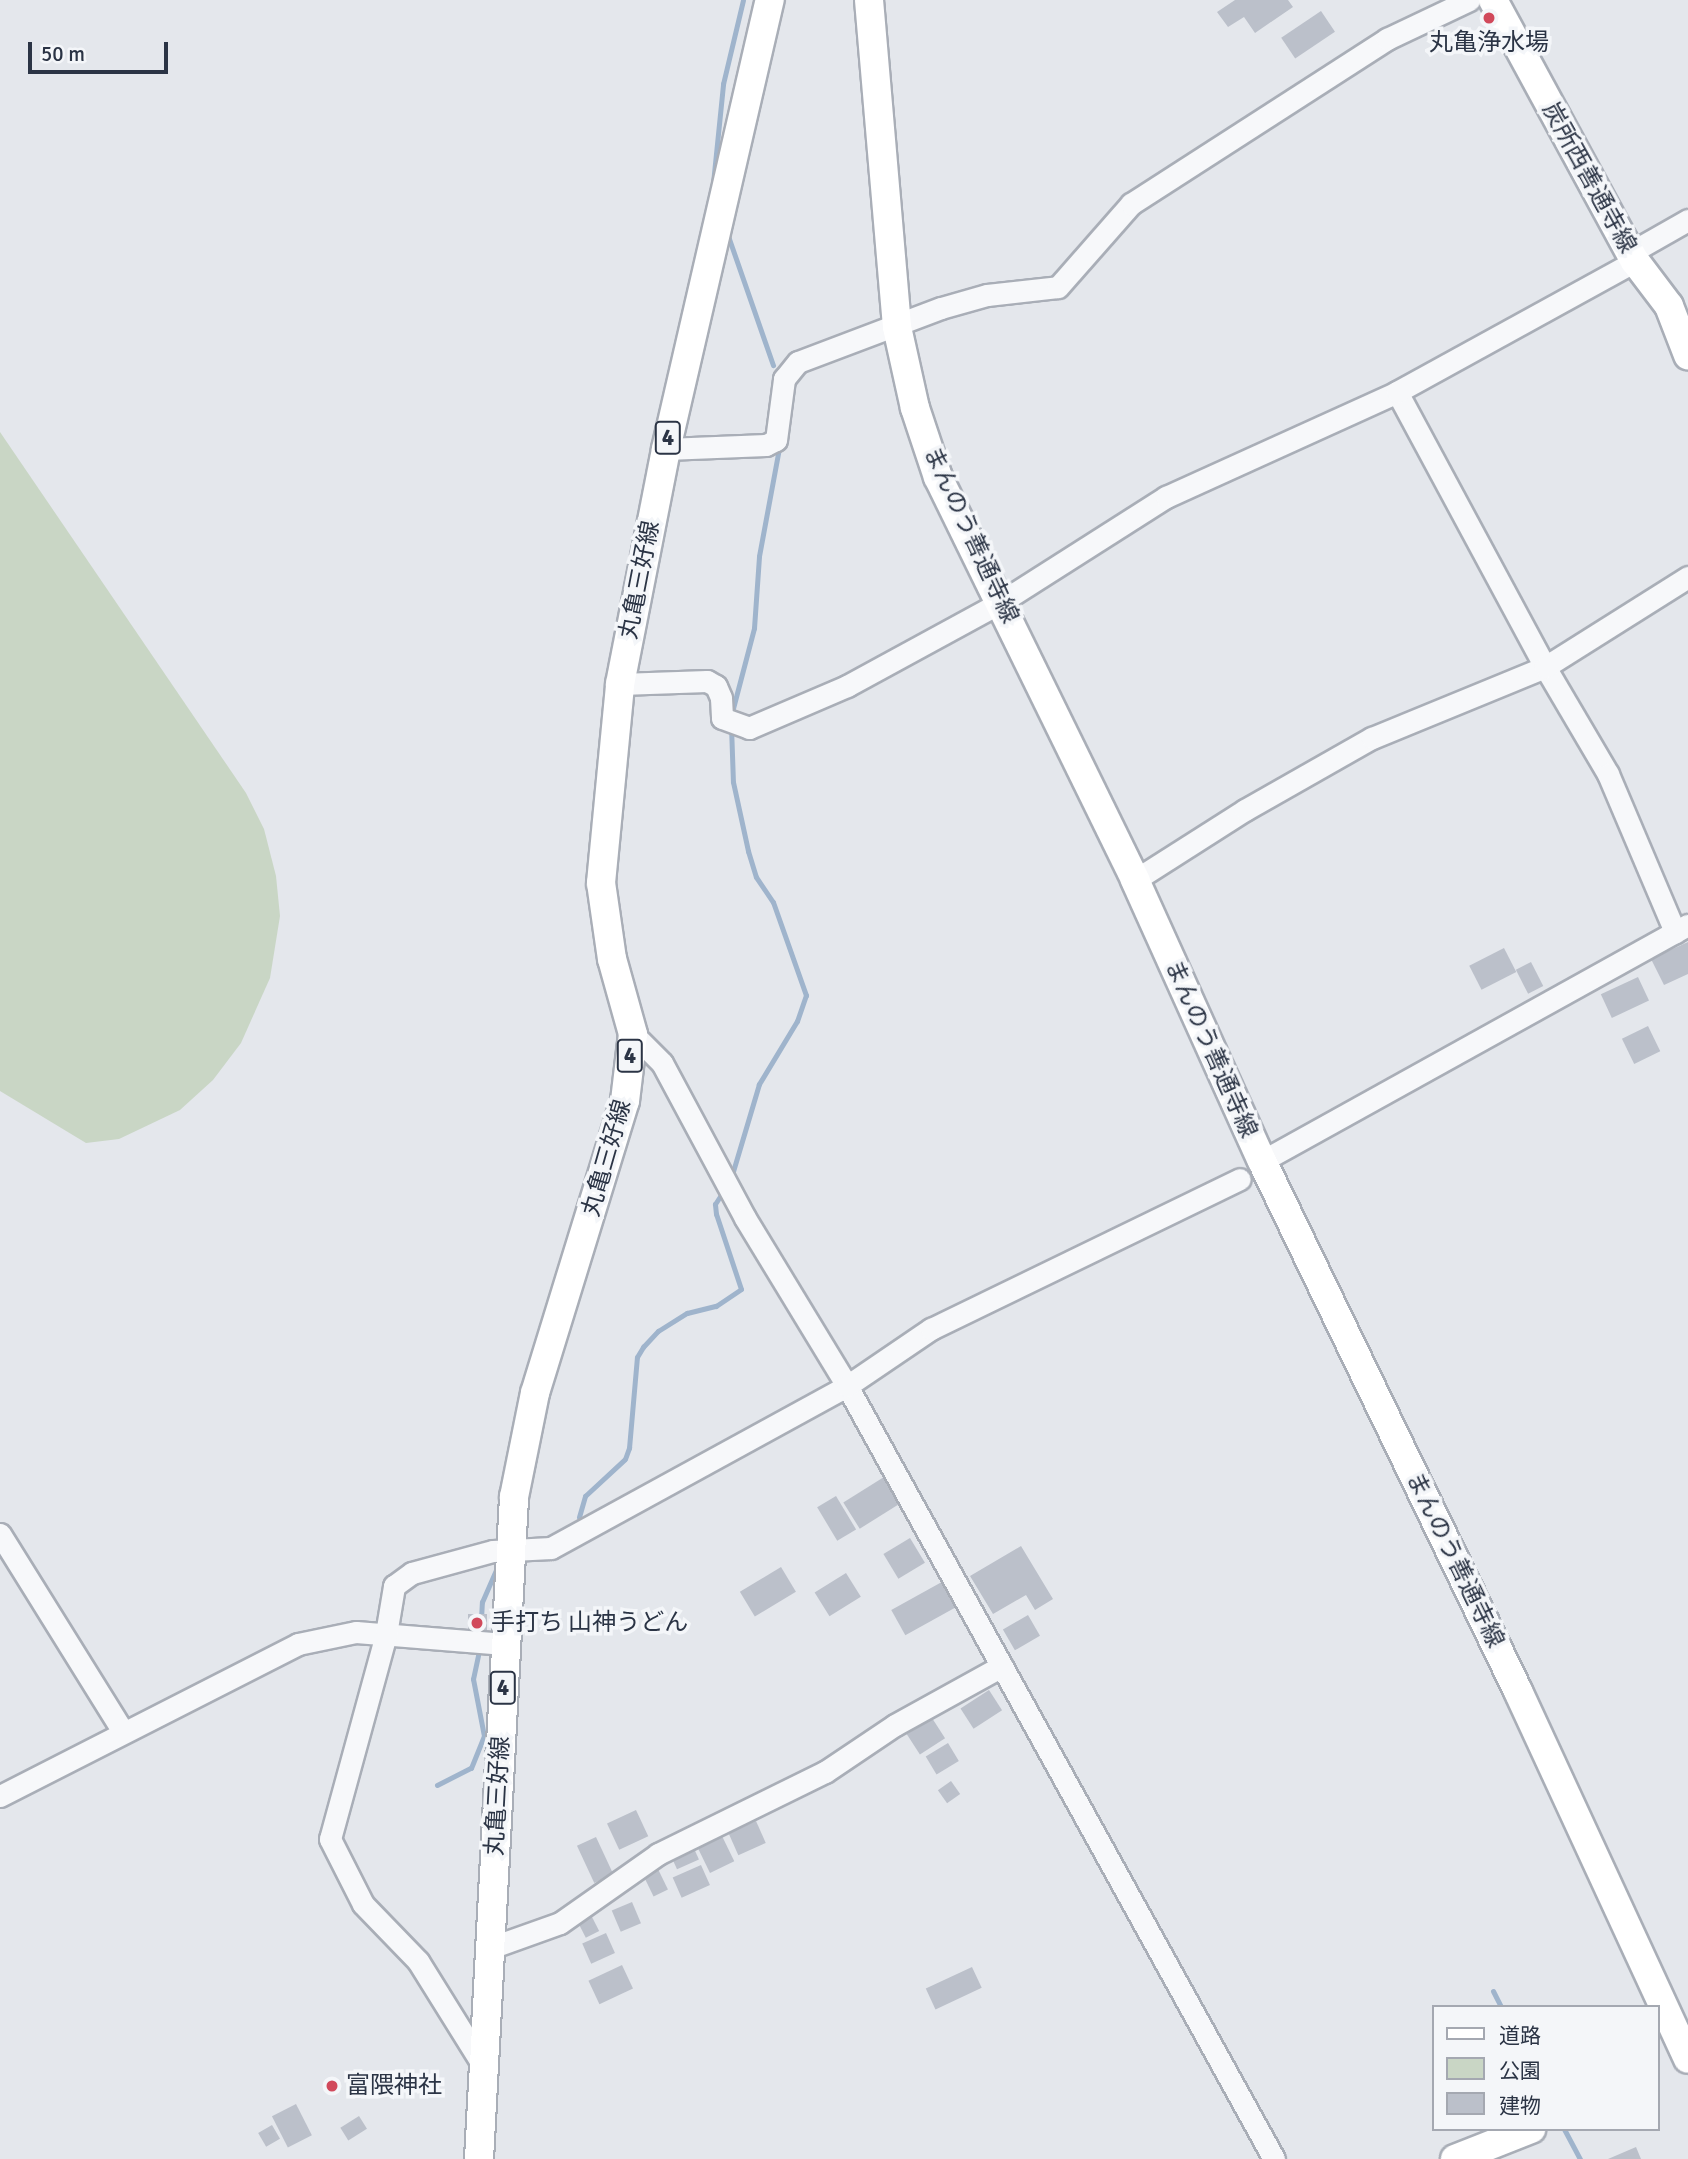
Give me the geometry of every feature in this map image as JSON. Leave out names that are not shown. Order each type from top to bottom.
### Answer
[{"type":"main road","name":"丸亀三好線","points":[[478,2159],[490,1948],[499,1643],[522,1441],[625,1101],[633,1034],[612,959],[601,883],[620,684],[666,449],[769,0]]},
{"type":"main road","name":"まんのう善通寺線","points":[[869,0],[897,327],[915,408],[939,477],[1135,880],[1262,1161],[1678,2043]]},
{"type":"main road","name":"炭所西善通寺線","points":[[1493,0],[1632,257],[1669,306],[1688,355]]},
{"type":"main road","points":[[1455,2159],[1526,2131]]},
{"type":"street","points":[[666,449],[766,445],[776,440],[784,379],[798,362],[987,295],[1058,287],[1131,204],[1376,46],[1469,0]]},
{"type":"street","points":[[620,684],[707,681],[716,685],[721,698],[722,718],[749,728],[847,686],[1001,602],[1166,497],[1397,392],[1632,257],[1688,220]]},
{"type":"street","points":[[1262,1161],[1681,929],[1608,774],[1545,667],[1397,392]]},
{"type":"street","points":[[1135,880],[1245,810],[1372,738],[1545,667],[1688,577]]},
{"type":"street","points":[[633,1034],[662,1063],[733,1197],[847,1386],[1274,2159]]},
{"type":"street","points":[[484,2067],[418,1961],[363,1904],[330,1839],[386,1634],[394,1586],[412,1573],[511,1548],[551,1548],[847,1386],[931,1329],[1240,1179]]},
{"type":"street","points":[[0,1534],[122,1730]]},
{"type":"street","points":[[0,1796],[122,1730],[298,1644],[356,1632],[499,1643]]},
{"type":"street","points":[[490,1948],[560,1923],[658,1854],[825,1772],[895,1725],[1002,1666]]},
{"type":"green space","points":[[0,432],[246,793],[264,829],[276,876],[280,916],[270,978],[241,1043],[213,1080],[180,1110],[119,1139],[86,1143],[0,1091]]},
{"type":"building","points":[[1235,0],[1288,0],[1293,7],[1255,33],[1244,17],[1228,27],[1217,12]]},
{"type":"building","points":[[1321,11],[1335,32],[1295,59],[1281,38]]},
{"type":"building","points":[[1688,942],[1688,974],[1664,985],[1651,959]]},
{"type":"building","points":[[1504,948],[1516,972],[1482,990],[1469,966]]},
{"type":"building","points":[[1531,962],[1543,986],[1528,994],[1516,970]]},
{"type":"building","points":[[1638,977],[1649,1001],[1612,1018],[1601,994]]},
{"type":"building","points":[[1648,1026],[1660,1051],[1634,1064],[1622,1039]]},
{"type":"building","points":[[884,1477],[900,1503],[860,1529],[843,1502]]},
{"type":"building","points":[[836,1496],[856,1529],[837,1541],[817,1507]]},
{"type":"building","points":[[910,1538],[925,1563],[898,1579],[883,1554]]},
{"type":"building","points":[[1021,1546],[1053,1599],[1035,1610],[1026,1595],[993,1614],[970,1576]]},
{"type":"building","points":[[781,1567],[796,1592],[755,1617],[740,1592]]},
{"type":"building","points":[[846,1573],[861,1597],[829,1616],[815,1593]]},
{"type":"building","points":[[949,1578],[963,1603],[905,1635],[891,1610]]},
{"type":"building","name":"手打ち 山神うどん","points":[[468,1614],[487,1614],[487,1631],[468,1631]]},
{"type":"building","points":[[1028,1615],[1040,1636],[1015,1650],[1003,1630]]},
{"type":"building","points":[[989,1690],[1002,1710],[974,1729],[960,1709]]},
{"type":"building","points":[[932,1718],[945,1738],[920,1754],[907,1734]]},
{"type":"building","points":[[948,1743],[959,1761],[937,1774],[926,1756]]},
{"type":"building","points":[[951,1781],[960,1794],[947,1803],[938,1790]]},
{"type":"building","points":[[636,1810],[648,1836],[619,1850],[607,1824]]},
{"type":"building","points":[[756,1821],[766,1843],[738,1855],[729,1833]]},
{"type":"building","points":[[722,1836],[734,1861],[710,1873],[698,1848]]},
{"type":"building","points":[[596,1837],[613,1874],[594,1883],[577,1846]]},
{"type":"building","points":[[692,1844],[699,1860],[677,1869],[670,1854]]},
{"type":"building","points":[[701,1865],[710,1885],[682,1898],[673,1878]]},
{"type":"building","points":[[657,1867],[668,1889],[654,1896],[643,1874]]},
{"type":"building","points":[[632,1902],[641,1923],[621,1932],[612,1911]]},
{"type":"building","points":[[591,1915],[599,1931],[586,1938],[578,1922]]},
{"type":"building","points":[[606,1933],[615,1953],[591,1964],[582,1944]]},
{"type":"building","points":[[622,1965],[633,1989],[599,2004],[588,1981]]},
{"type":"building","points":[[972,1967],[982,1988],[935,2009],[926,1989]]},
{"type":"building","points":[[296,2104],[312,2135],[288,2147],[272,2116]]},
{"type":"building","points":[[359,2116],[367,2129],[348,2140],[340,2128]]},
{"type":"building","points":[[272,2125],[280,2139],[266,2147],[258,2133]]},
{"type":"building","points":[[1636,2147],[1641,2159],[1608,2159]]},
{"type":"waterway","points":[[712,193],[723,84],[743,0]]},
{"type":"waterway","points":[[727,233],[773,365]]},
{"type":"waterway","points":[[732,712],[754,628],[759,556],[779,448]]},
{"type":"waterway","points":[[731,726],[733,782],[748,851],[756,877],[773,902],[806,995],[797,1021],[759,1084],[731,1178]]},
{"type":"waterway","points":[[579,1517],[585,1496],[625,1459],[629,1448],[637,1357],[643,1347],[658,1331],[687,1313],[716,1306],[741,1289],[716,1214],[715,1204],[724,1190]]},
{"type":"waterway","points":[[481,1619],[482,1602],[499,1563]]},
{"type":"waterway","points":[[437,1785],[471,1768],[484,1736],[473,1679],[480,1647]]},
{"type":"waterway","points":[[1493,1991],[1500,2005]]},
{"type":"waterway","points":[[1565,2131],[1580,2159]]},
{"type":"place","name":"丸亀浄水場","points":[[1489,18]]},
{"type":"place","name":"手打ち 山神うどん","points":[[477,1623]]},
{"type":"place","name":"富隈神社","points":[[332,2086]]}]
